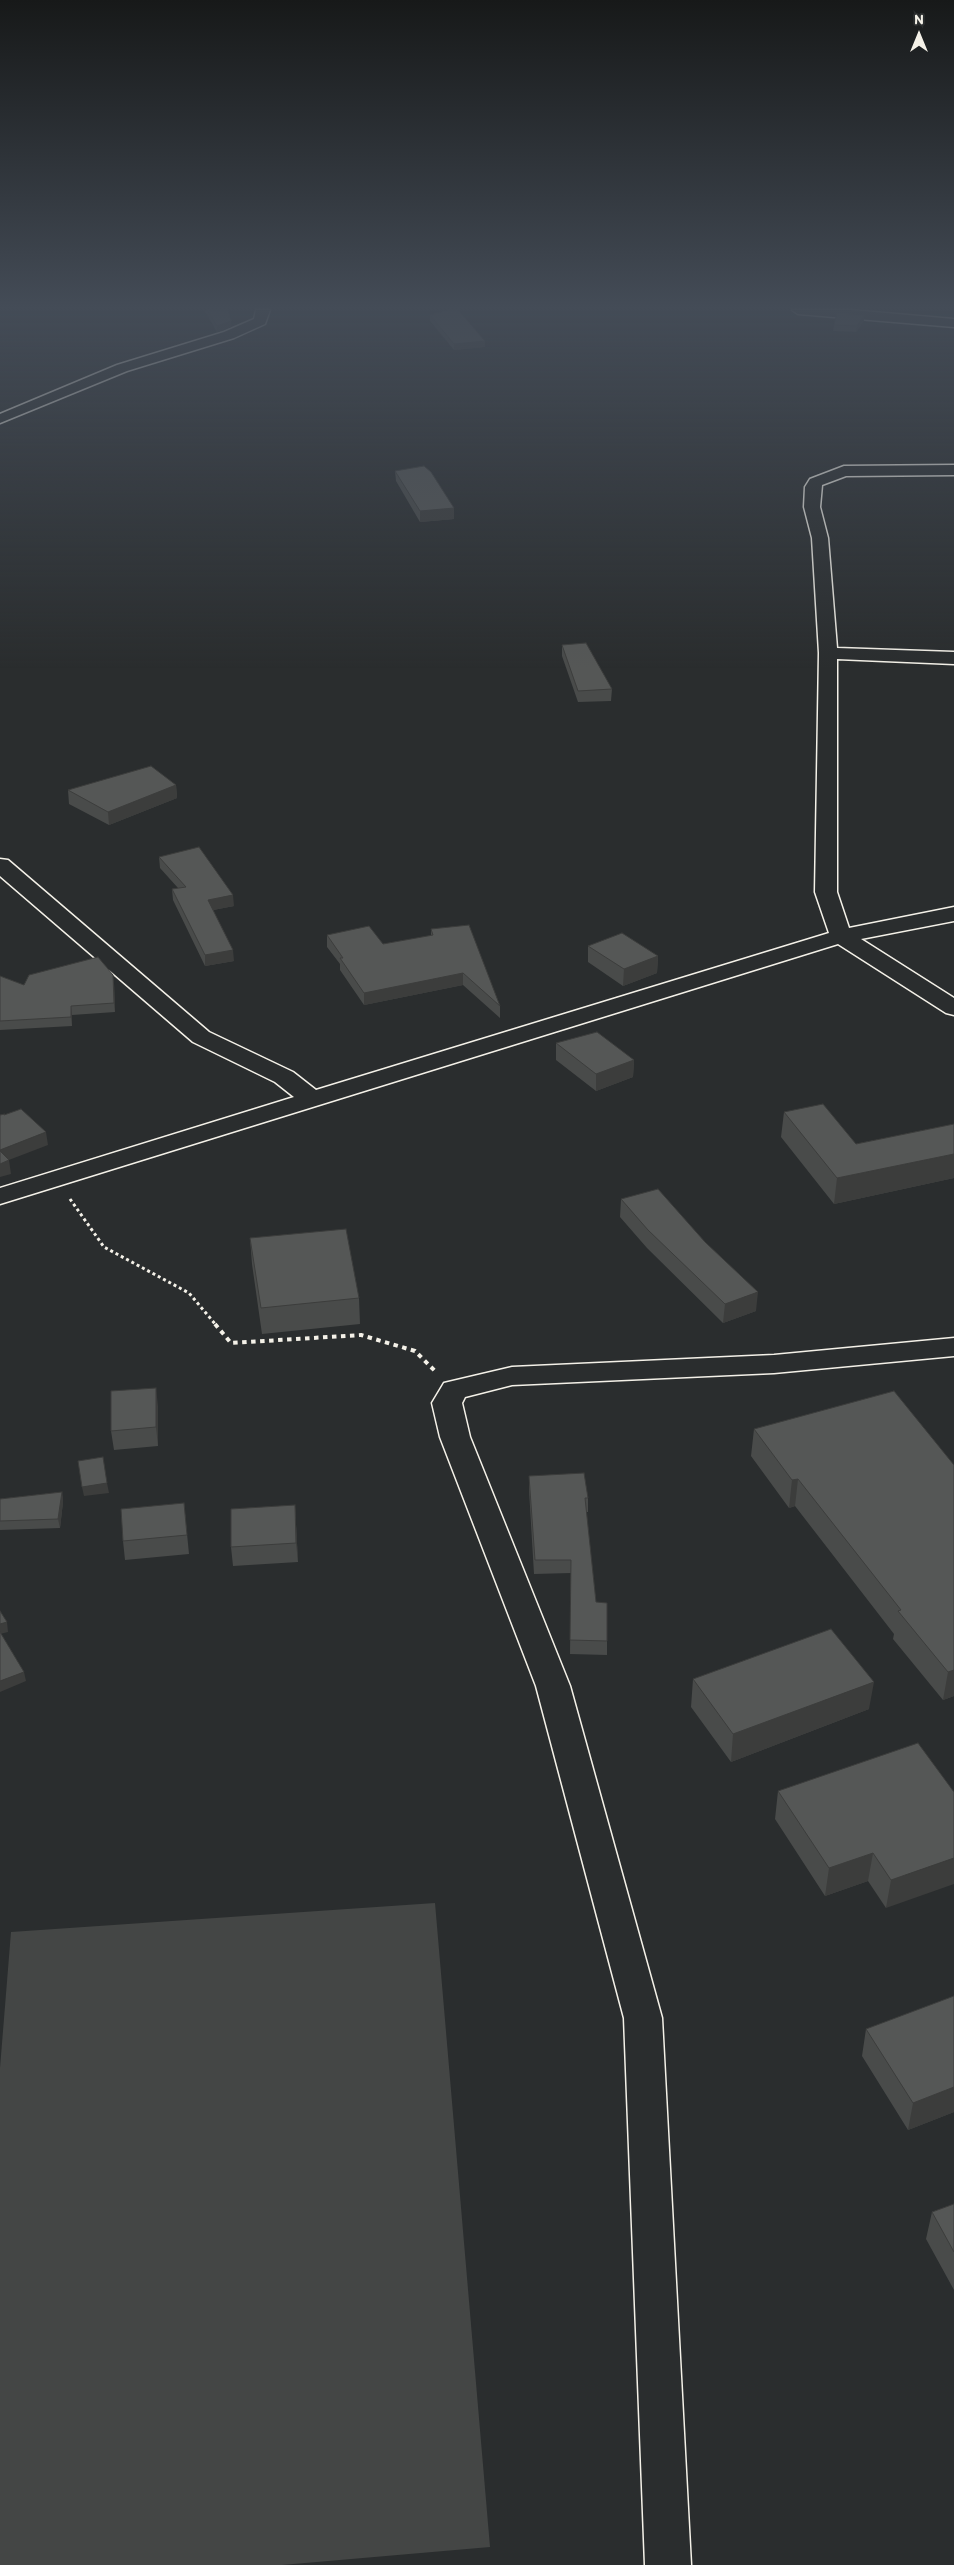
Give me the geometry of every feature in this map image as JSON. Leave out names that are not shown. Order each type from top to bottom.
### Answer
[{"type":"street","points":[[954,470],[844,470],[816,482],[813,487],[812,507],[820,538],[828,653],[826,892],[841,936],[954,1008]]},
{"type":"street","points":[[828,653],[954,658]]},
{"type":"street","points":[[0,865],[201,1037],[284,1077],[312,1099]]},
{"type":"street","points":[[0,1196],[841,936],[954,914]]},
{"type":"street","points":[[668,2565],[643,2018],[553,1686],[455,1437],[447,1403],[454,1390],[512,1376],[774,1364],[954,1347]]},
{"type":"path","points":[[56,1179],[104,1247],[189,1293],[232,1343],[361,1335],[416,1351],[454,1390]]},
{"type":"shaded area","points":[[435,1903],[490,2547],[282,2565],[0,2565],[0,2068],[11,1932]]},
{"type":"building","points":[[424,466],[431,472],[454,508],[420,511],[395,471]]},
{"type":"building","points":[[586,643],[612,689],[578,691],[562,645]]},
{"type":"building","points":[[151,766],[176,785],[108,812],[68,790]]},
{"type":"building","points":[[199,847],[233,895],[208,900],[233,950],[205,955],[172,889],[186,887],[159,857]]},
{"type":"building","points":[[469,925],[500,1006],[463,973],[364,993],[327,935],[369,926],[383,944],[433,935],[431,929]]},
{"type":"building","points":[[622,933],[658,956],[624,969],[588,946]]},
{"type":"building","points":[[98,957],[113,975],[114,1003],[71,1006],[71,1017],[0,1021],[0,976],[24,985],[29,975]]},
{"type":"building","points":[[597,1032],[634,1060],[596,1074],[556,1043]]},
{"type":"building","points":[[823,1104],[856,1144],[954,1124],[954,1154],[837,1178],[784,1112]]},
{"type":"building","points":[[21,1109],[46,1132],[0,1150],[0,1115]]},
{"type":"building","points":[[0,1151],[9,1160],[0,1164]]},
{"type":"building","points":[[658,1189],[705,1242],[758,1292],[725,1304],[648,1230],[621,1199]]},
{"type":"building","points":[[346,1229],[359,1298],[261,1308],[250,1238]]},
{"type":"building","points":[[156,1388],[156,1427],[111,1431],[111,1391]]},
{"type":"building","points":[[894,1391],[954,1465],[954,1670],[948,1672],[898,1611],[901,1610],[798,1479],[792,1480],[754,1429]]},
{"type":"building","points":[[103,1457],[107,1483],[82,1487],[78,1461]]},
{"type":"building","points":[[584,1473],[588,1498],[585,1498],[596,1602],[607,1603],[607,1641],[570,1640],[571,1560],[535,1560],[529,1476]]},
{"type":"building","points":[[62,1492],[58,1519],[0,1521],[0,1499]]},
{"type":"building","points":[[184,1503],[187,1535],[123,1541],[121,1509]]},
{"type":"building","points":[[295,1505],[296,1543],[231,1547],[231,1509]]},
{"type":"building","points":[[0,1611],[7,1622],[0,1624]]},
{"type":"building","points":[[831,1629],[874,1682],[733,1734],[693,1679]]},
{"type":"building","points":[[0,1632],[24,1672],[0,1681]]},
{"type":"building","points":[[918,1743],[954,1792],[954,1858],[891,1880],[873,1853],[829,1868],[778,1791]]},
{"type":"building","points":[[954,1996],[954,2087],[913,2103],[866,2029]]},
{"type":"building","points":[[954,2204],[954,2252],[932,2212]]}]
